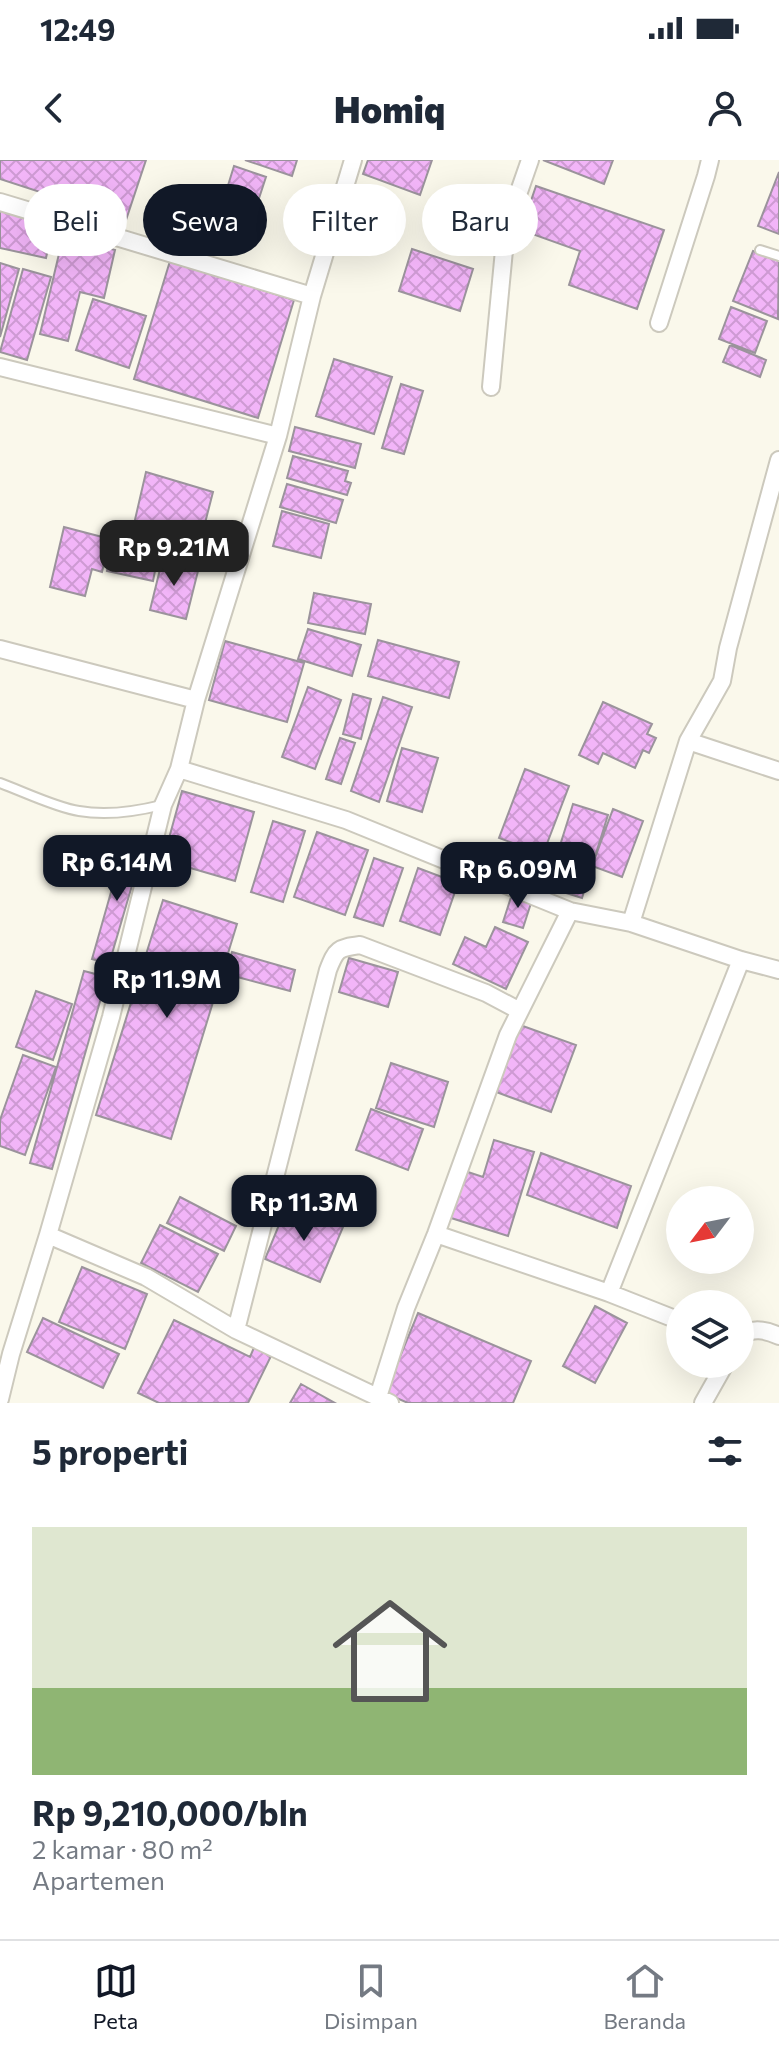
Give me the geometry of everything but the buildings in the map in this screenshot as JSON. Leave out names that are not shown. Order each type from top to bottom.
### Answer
[{"type":"street","points":[[0,1399],[111,1017],[163,805],[179,769],[196,700],[278,436],[312,296],[353,160]]},
{"type":"street","points":[[491,387],[506,229],[530,160]]},
{"type":"street","points":[[659,323],[710,160]]},
{"type":"street","points":[[0,202],[312,296]]},
{"type":"street","points":[[0,367],[278,436]]},
{"type":"street","points":[[631,923],[688,741],[722,681],[728,648],[779,460]]},
{"type":"street","points":[[0,649],[196,700]]},
{"type":"street","points":[[688,741],[779,771]]},
{"type":"street","points":[[179,769],[346,820],[570,911],[631,923],[779,970]]},
{"type":"street","points":[[48,1235],[146,1277],[236,1330],[384,1400],[406,1308],[508,1035],[570,911]]},
{"type":"street","points":[[236,1330],[334,954],[342,948],[360,945],[486,993],[520,1011]]},
{"type":"street","points":[[609,1293],[741,960]]},
{"type":"street","points":[[436,1234],[666,1315]]},
{"type":"street","points":[[754,1330],[779,1336]]},
{"type":"street","points":[[703,1403],[717,1378]]},
{"type":"lane","points":[[760,250],[779,256]]},
{"type":"lane","points":[[0,783],[76,811],[103,814],[135,812],[163,805]]}]
